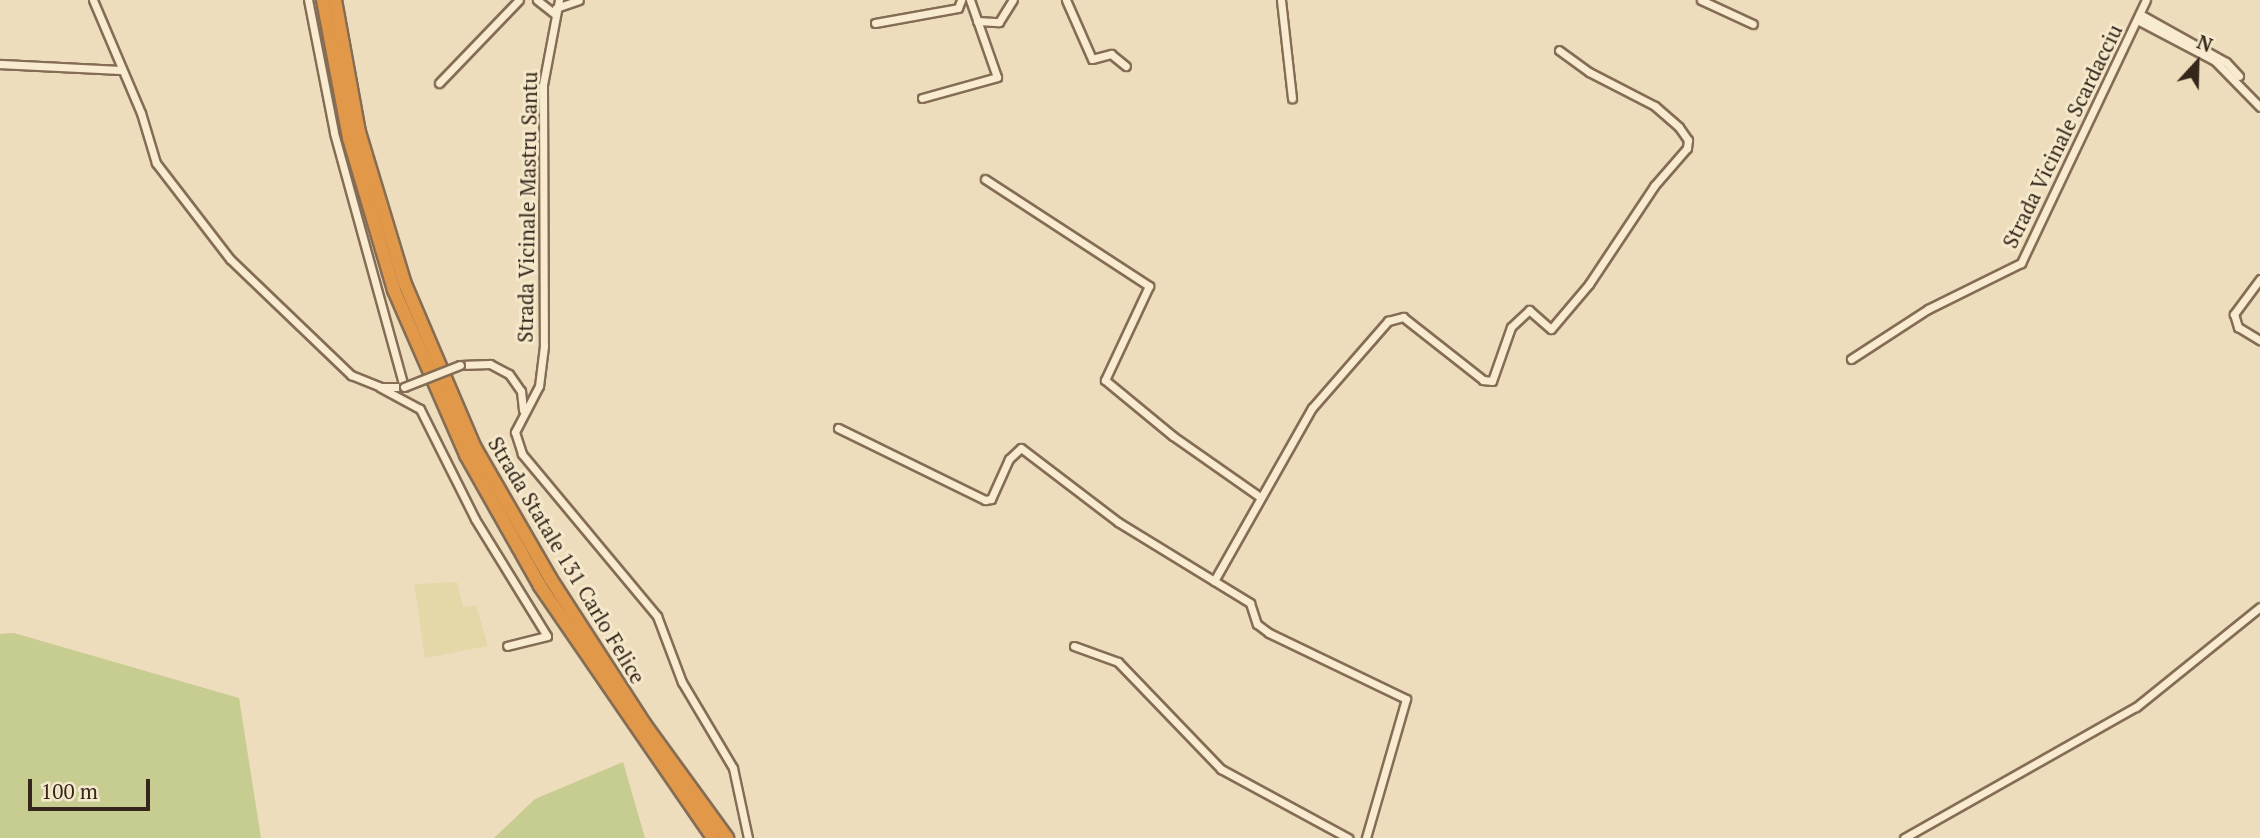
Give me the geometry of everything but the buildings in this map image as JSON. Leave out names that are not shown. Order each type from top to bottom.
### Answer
[{"type":"highway","name":"Strada Statale 131 Carlo Felice","points":[[323,0],[349,138],[394,290],[466,455],[540,586],[713,838]]},
{"type":"highway","name":"Strada Statale 131 Carlo Felice","points":[[335,0],[359,132],[405,284],[475,448],[550,578],[645,725],[727,838]]},
{"type":"street","points":[[93,0],[156,163],[230,259],[351,375],[380,387],[420,410],[475,519],[547,636],[507,646]]},
{"type":"street","points":[[308,0],[334,132],[404,387]]},
{"type":"street","points":[[439,83],[519,0]]},
{"type":"street","points":[[537,0],[556,11],[579,0]]},
{"type":"street","name":"Strada Vicinale Mastru Santu","points":[[523,411],[539,386],[544,346],[543,85],[559,0]]},
{"type":"street","points":[[875,23],[958,8],[961,0]]},
{"type":"street","points":[[922,98],[997,77],[970,0]]},
{"type":"street","points":[[977,21],[999,22],[1013,0]]},
{"type":"street","points":[[1066,0],[1093,59],[1111,54],[1126,66]]},
{"type":"street","points":[[1281,0],[1292,98]]},
{"type":"street","points":[[1701,0],[1753,24]]},
{"type":"street","name":"Strada Vicinale Scardacciu","points":[[1851,359],[1928,309],[2021,263],[2146,0]]},
{"type":"street","points":[[2138,17],[2226,62],[2260,100]]},
{"type":"street","points":[[2138,17],[2215,61],[2260,107]]},
{"type":"street","points":[[1214,581],[1312,408],[1388,321],[1403,317],[1483,380],[1492,381],[1511,327],[1529,310],[1551,328],[1589,284],[1654,186],[1687,148],[1688,140],[1679,127],[1655,106],[1589,72],[1559,50]]},
{"type":"street","points":[[0,64],[122,70]]},
{"type":"street","points":[[985,180],[1149,286],[1105,380],[1173,436],[1260,497]]},
{"type":"street","points":[[2260,279],[2234,314],[2238,327],[2260,340]]},
{"type":"street","points":[[380,387],[404,387],[460,365],[490,364],[509,374],[521,391],[523,411],[515,432],[522,454],[657,616],[682,682],[733,768],[748,838]]},
{"type":"street","points":[[838,428],[985,500],[990,499],[1009,458],[1021,448],[1118,522],[1250,603],[1257,624],[1269,633],[1406,699],[1366,838]]},
{"type":"street","points":[[1904,838],[2136,706],[2260,607]]},
{"type":"street","points":[[1074,646],[1118,662],[1220,769],[1348,838]]},
{"type":"shaded area","points":[[457,582],[463,607],[476,605],[488,646],[425,658],[414,584]]},
{"type":"green space","points":[[14,633],[239,698],[261,838],[0,838],[0,634]]},
{"type":"green space","points":[[623,762],[645,838],[494,838],[535,799]]}]
